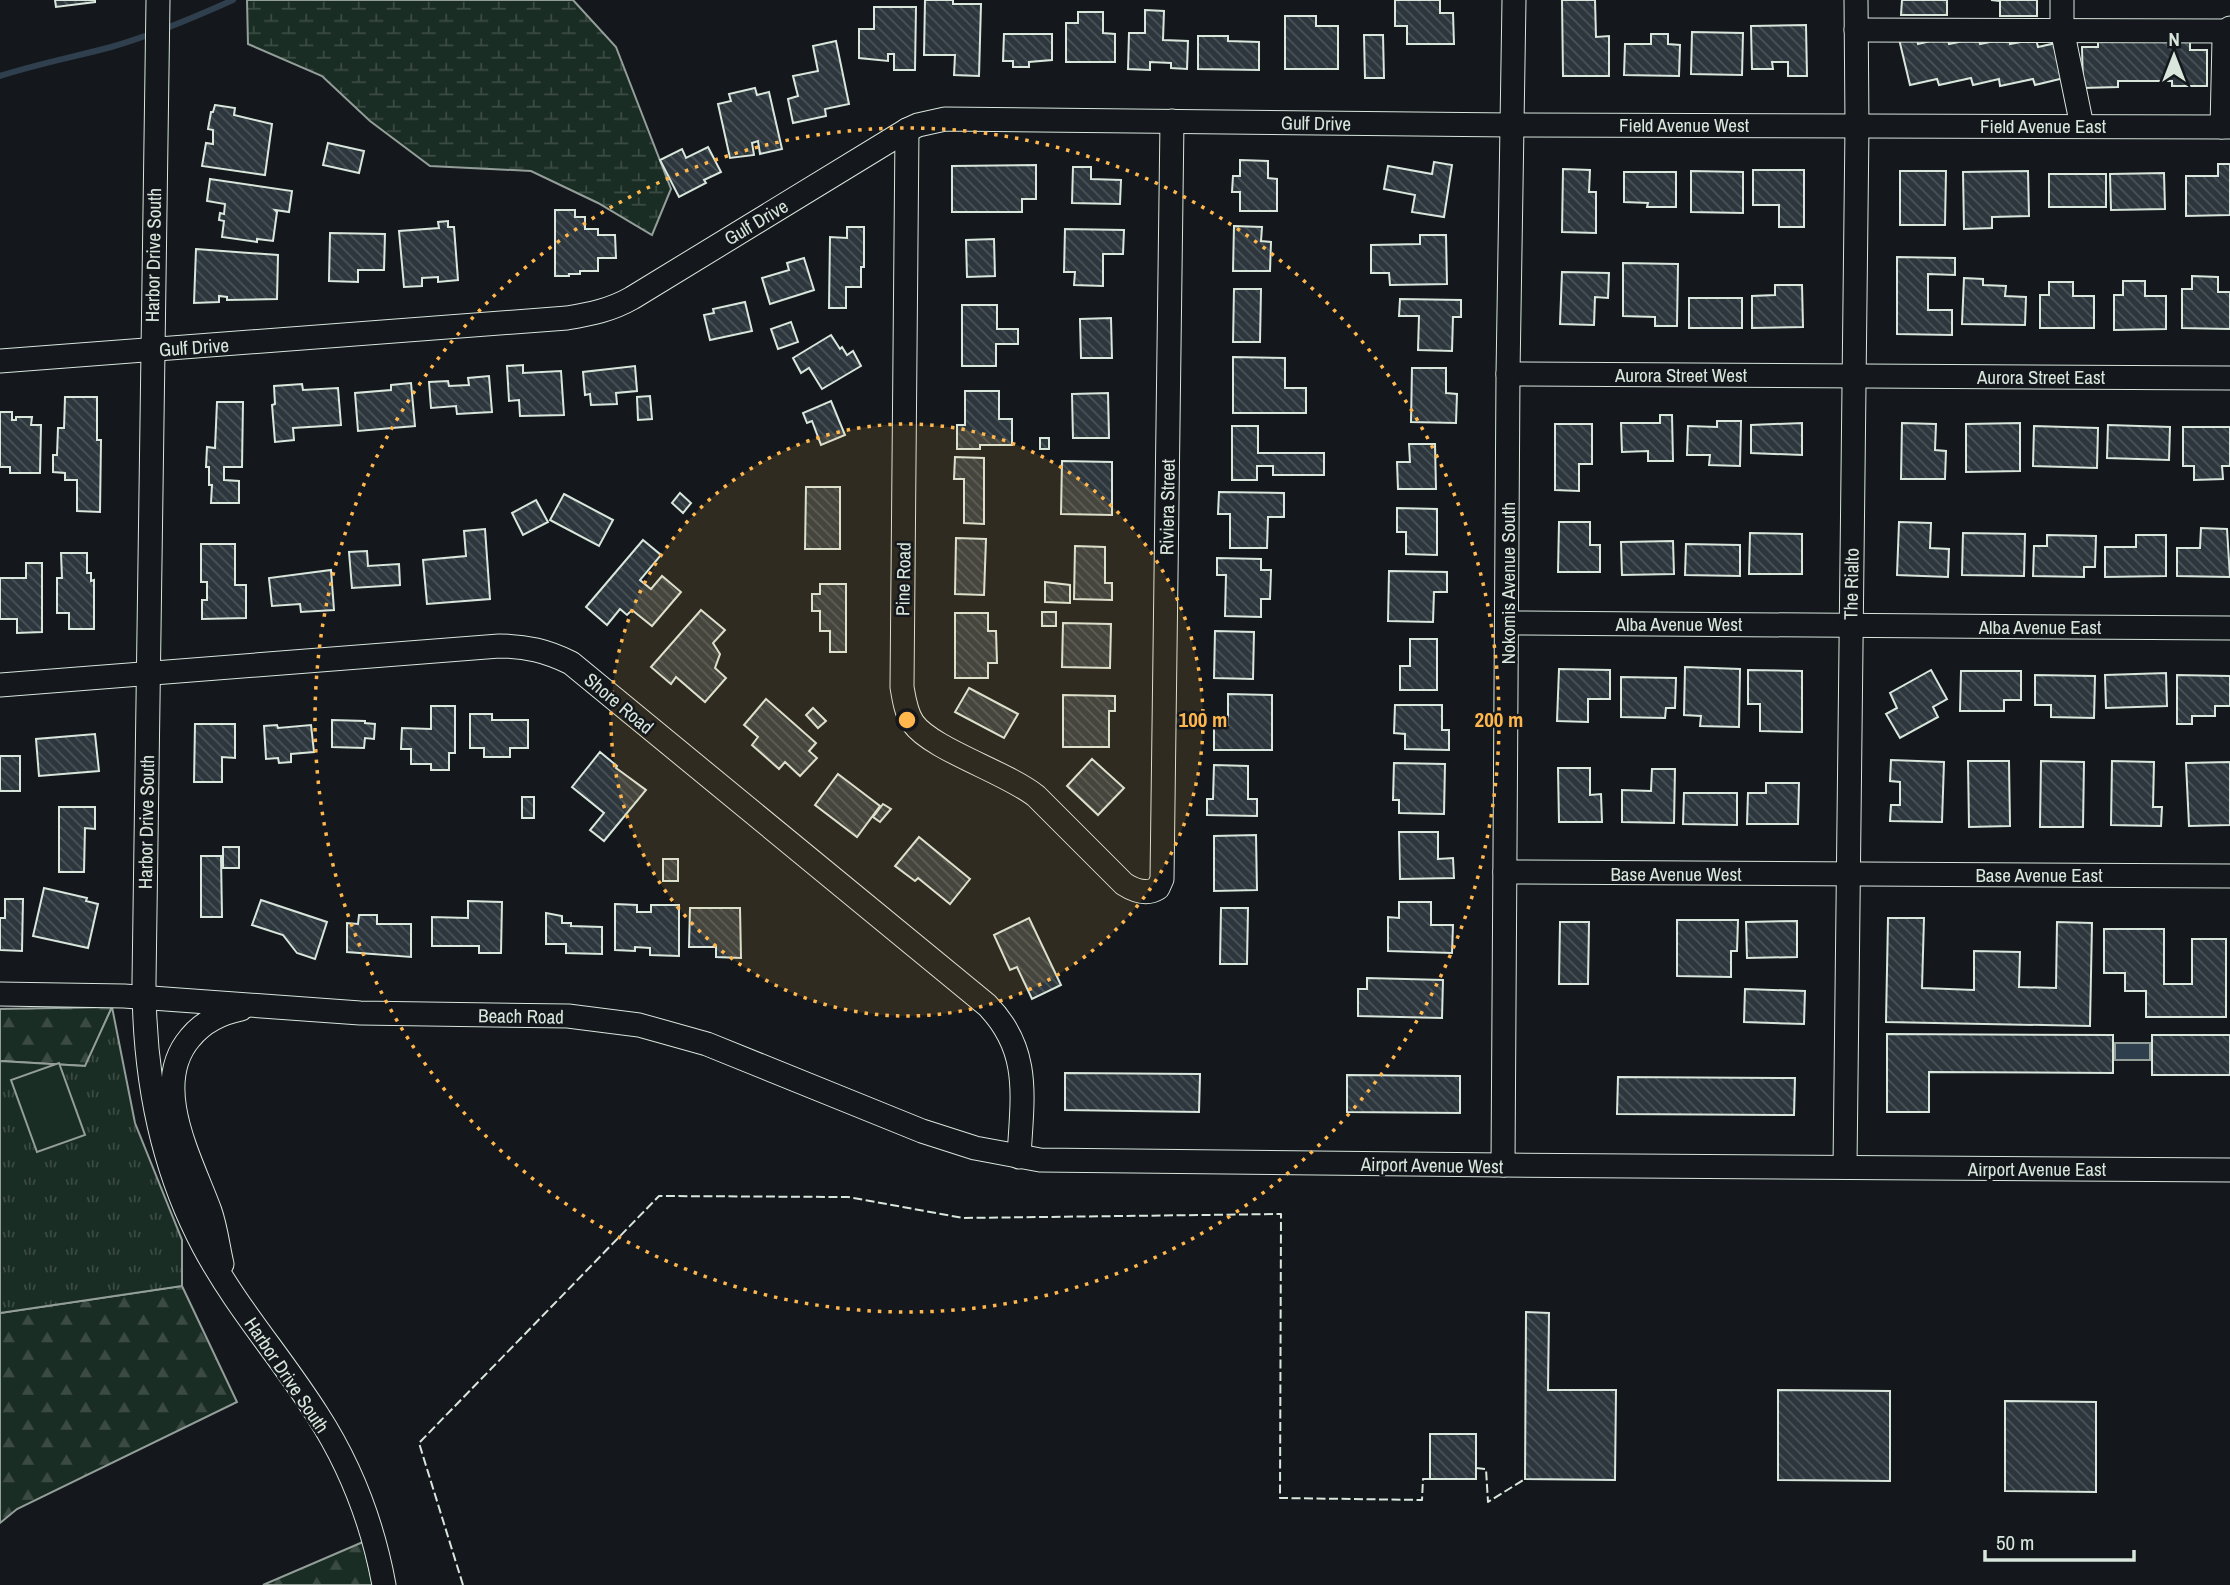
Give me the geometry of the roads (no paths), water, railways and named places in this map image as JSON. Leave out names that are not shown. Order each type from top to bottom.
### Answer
[{"type":"street","name":"Harbor Drive South","points":[[158,0],[144,998],[149,1078],[166,1158],[193,1226],[226,1284],[317,1414],[341,1457],[370,1529],[384,1585]]},
{"type":"street","name":"Nokomis Avenue South","points":[[1503,1166],[1508,374],[1514,0]]},
{"type":"street","name":"The Rialto","points":[[1845,1167],[1857,126],[1856,0]]},
{"type":"street","points":[[2062,0],[2062,29],[2082,126]]},
{"type":"street","points":[[1856,30],[2229,30],[2224,39],[2226,127]]},
{"type":"street","name":"Gulf Drive","points":[[0,361],[567,318],[615,308],[907,130],[932,121],[1511,125]]},
{"type":"street","name":"Riviera Street","points":[[1155,891],[1162,879],[1172,121]]},
{"type":"street","name":"Field Avenue West","points":[[1511,125],[1857,126]]},
{"type":"street","name":"Field Avenue East","points":[[1857,126],[2226,127]]},
{"type":"street","name":"Pine Road","points":[[907,130],[902,687],[905,705],[914,724],[926,737],[1020,783],[1124,884],[1137,891],[1155,891]]},
{"type":"street","name":"Aurora Street West","points":[[1508,374],[1853,376]]},
{"type":"street","name":"Aurora Street East","points":[[1853,376],[2230,378]]},
{"type":"street","name":"Alba Avenue West","points":[[1508,623],[1850,625]]},
{"type":"street","name":"Alba Avenue East","points":[[1850,625],[2230,628]]},
{"type":"street","name":"Shore Road","points":[[0,685],[499,646],[540,649],[571,663],[977,997],[999,1018],[1012,1038],[1022,1073],[1018,1157]]},
{"type":"street","name":"Base Avenue West","points":[[1505,872],[1848,875]]},
{"type":"street","name":"Base Avenue East","points":[[1848,875],[2230,876]]},
{"type":"street","name":"Beach Road","points":[[0,995],[144,998],[360,1013],[568,1016],[639,1025],[670,1032],[737,1055],[922,1131],[975,1148],[1018,1157]]},
{"type":"street","points":[[226,1284],[211,1215],[180,1129],[174,1105],[173,1078],[180,1053],[196,1031],[222,1015],[252,1007]]},
{"type":"street","name":"Airport Avenue West","points":[[1018,1157],[1068,1161],[1845,1167]]},
{"type":"street","name":"Airport Avenue East","points":[[1845,1167],[2230,1170]]},
{"type":"water","points":[[2115,1043],[2150,1043],[2150,1060],[2115,1060]]},
{"type":"waterway","points":[[0,76],[127,42],[233,0]]}]
